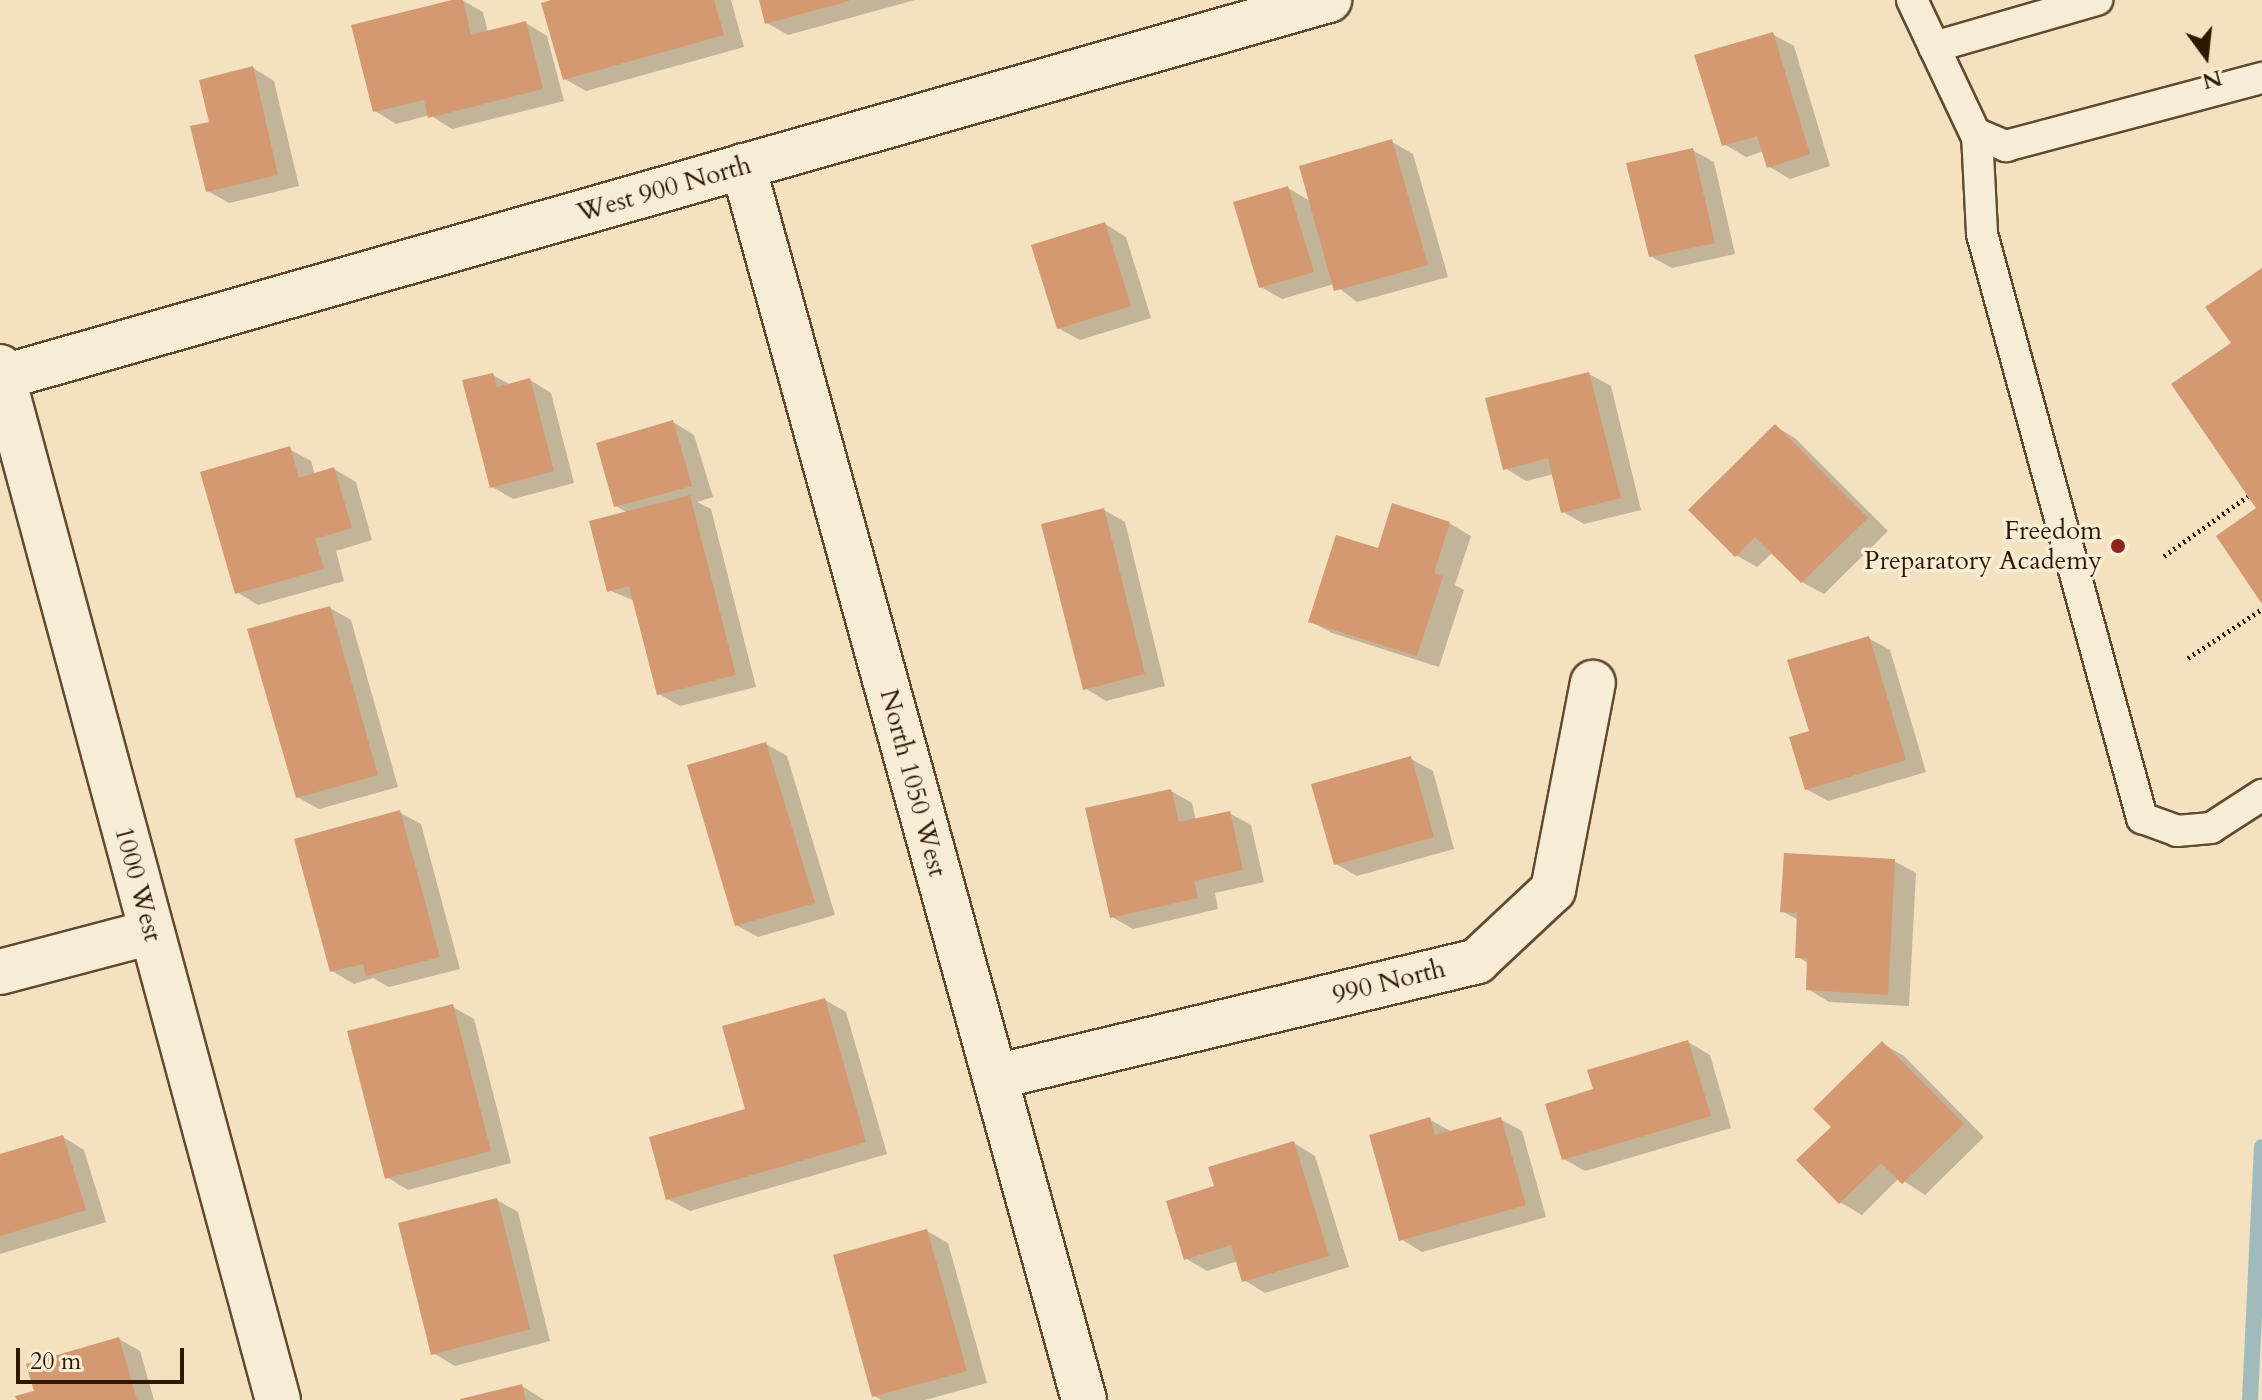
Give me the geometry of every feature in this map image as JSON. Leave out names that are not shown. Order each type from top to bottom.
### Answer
[{"type":"street","name":"West 900 North","points":[[1,374],[1329,0]]},
{"type":"street","name":"North 1050 West","points":[[743,166],[1084,1400]]},
{"type":"street","name":"1000 West","points":[[1,374],[278,1400]]},
{"type":"street","name":"990 North","points":[[995,1077],[1477,961],[1553,890],[1593,683]]},
{"type":"street","points":[[0,972],[151,932]]},
{"type":"lane","points":[[1912,0],[1977,134],[1982,234],[2142,818],[2177,831],[2211,828],[2262,795]]},
{"type":"lane","points":[[1934,47],[2097,0]]},
{"type":"lane","points":[[1977,134],[2006,146],[2262,78]]},
{"type":"path","points":[[2164,556],[2248,496]]},
{"type":"path","points":[[2188,658],[2262,609]]},
{"type":"building","points":[[463,0],[471,35],[526,21],[543,89],[428,118],[424,100],[373,112],[351,25]]},
{"type":"building","points":[[551,0],[714,0],[724,35],[563,80],[541,3]]},
{"type":"building","points":[[759,0],[849,0],[849,1],[765,24]]},
{"type":"building","points":[[1773,32],[1810,154],[1767,168],[1757,136],[1722,146],[1694,55]]},
{"type":"building","points":[[253,66],[278,175],[206,192],[190,126],[209,122],[199,80]]},
{"type":"building","points":[[1392,139],[1428,265],[1334,291],[1299,166]]},
{"type":"building","points":[[1693,148],[1715,243],[1649,257],[1626,163]]},
{"type":"building","points":[[1288,186],[1314,272],[1259,288],[1233,202]]},
{"type":"building","points":[[1105,222],[1131,306],[1057,329],[1031,245]]},
{"type":"building","points":[[2262,268],[2262,604],[2216,536],[2256,508],[2171,384],[2231,343],[2205,307]]},
{"type":"building","points":[[1589,372],[1621,498],[1561,513],[1548,458],[1503,470],[1485,398]]},
{"type":"building","points":[[493,373],[497,387],[530,378],[554,471],[490,488],[462,380]]},
{"type":"building","points":[[673,420],[692,486],[614,507],[596,443]]},
{"type":"building","points":[[1775,424],[1868,518],[1801,583],[1755,537],[1735,557],[1688,510]]},
{"type":"building","points":[[290,446],[299,478],[334,467],[352,528],[315,539],[324,569],[235,594],[200,472]]},
{"type":"building","points":[[690,495],[736,675],[657,695],[629,586],[607,592],[589,521]]},
{"type":"building","points":[[1392,503],[1450,522],[1434,573],[1443,576],[1417,656],[1308,622],[1336,535],[1378,548]]},
{"type":"building","points":[[1104,508],[1145,674],[1083,690],[1041,524]]},
{"type":"building","points":[[330,606],[378,775],[296,798],[247,629]]},
{"type":"building","points":[[1869,636],[1906,760],[1805,790],[1789,737],[1809,731],[1787,660]]},
{"type":"building","points":[[766,742],[815,903],[735,926],[687,765]]},
{"type":"building","points":[[1411,756],[1434,837],[1334,865],[1311,784]]},
{"type":"building","points":[[1171,789],[1179,822],[1230,811],[1243,870],[1194,881],[1198,898],[1110,918],[1085,808]]},
{"type":"building","points":[[400,810],[440,957],[366,976],[363,964],[330,972],[294,839]]},
{"type":"building","points":[[1784,853],[1895,859],[1888,995],[1806,990],[1807,958],[1795,958],[1797,913],[1780,912]]},
{"type":"building","points":[[825,998],[866,1142],[666,1200],[649,1137],[745,1109],[722,1026]]},
{"type":"building","points":[[453,1004],[491,1151],[385,1179],[347,1031]]},
{"type":"building","points":[[1688,1040],[1711,1116],[1562,1160],[1545,1104],[1593,1089],[1587,1070]]},
{"type":"building","points":[[1882,1041],[1964,1124],[1902,1184],[1881,1163],[1839,1204],[1796,1160],[1831,1127],[1813,1109]]},
{"type":"building","points":[[1430,1117],[1435,1135],[1501,1117],[1526,1205],[1399,1241],[1369,1135]]},
{"type":"building","points":[[63,1135],[86,1210],[0,1236],[0,1154]]},
{"type":"building","points":[[1294,1141],[1329,1256],[1242,1282],[1231,1245],[1184,1260],[1166,1201],[1214,1186],[1208,1167]]},
{"type":"building","points":[[497,1198],[530,1329],[431,1355],[398,1223]]},
{"type":"building","points":[[927,1229],[967,1371],[872,1397],[833,1255]]},
{"type":"building","points":[[119,1337],[137,1400],[17,1400],[15,1396],[34,1391],[26,1364]]},
{"type":"building","points":[[522,1384],[526,1400],[460,1400],[460,1399]]},
{"type":"waterway","points":[[2250,1400],[2262,1147]]},
{"type":"place","name":"Freedom Preparatory Academy","points":[[2118,546]]}]
